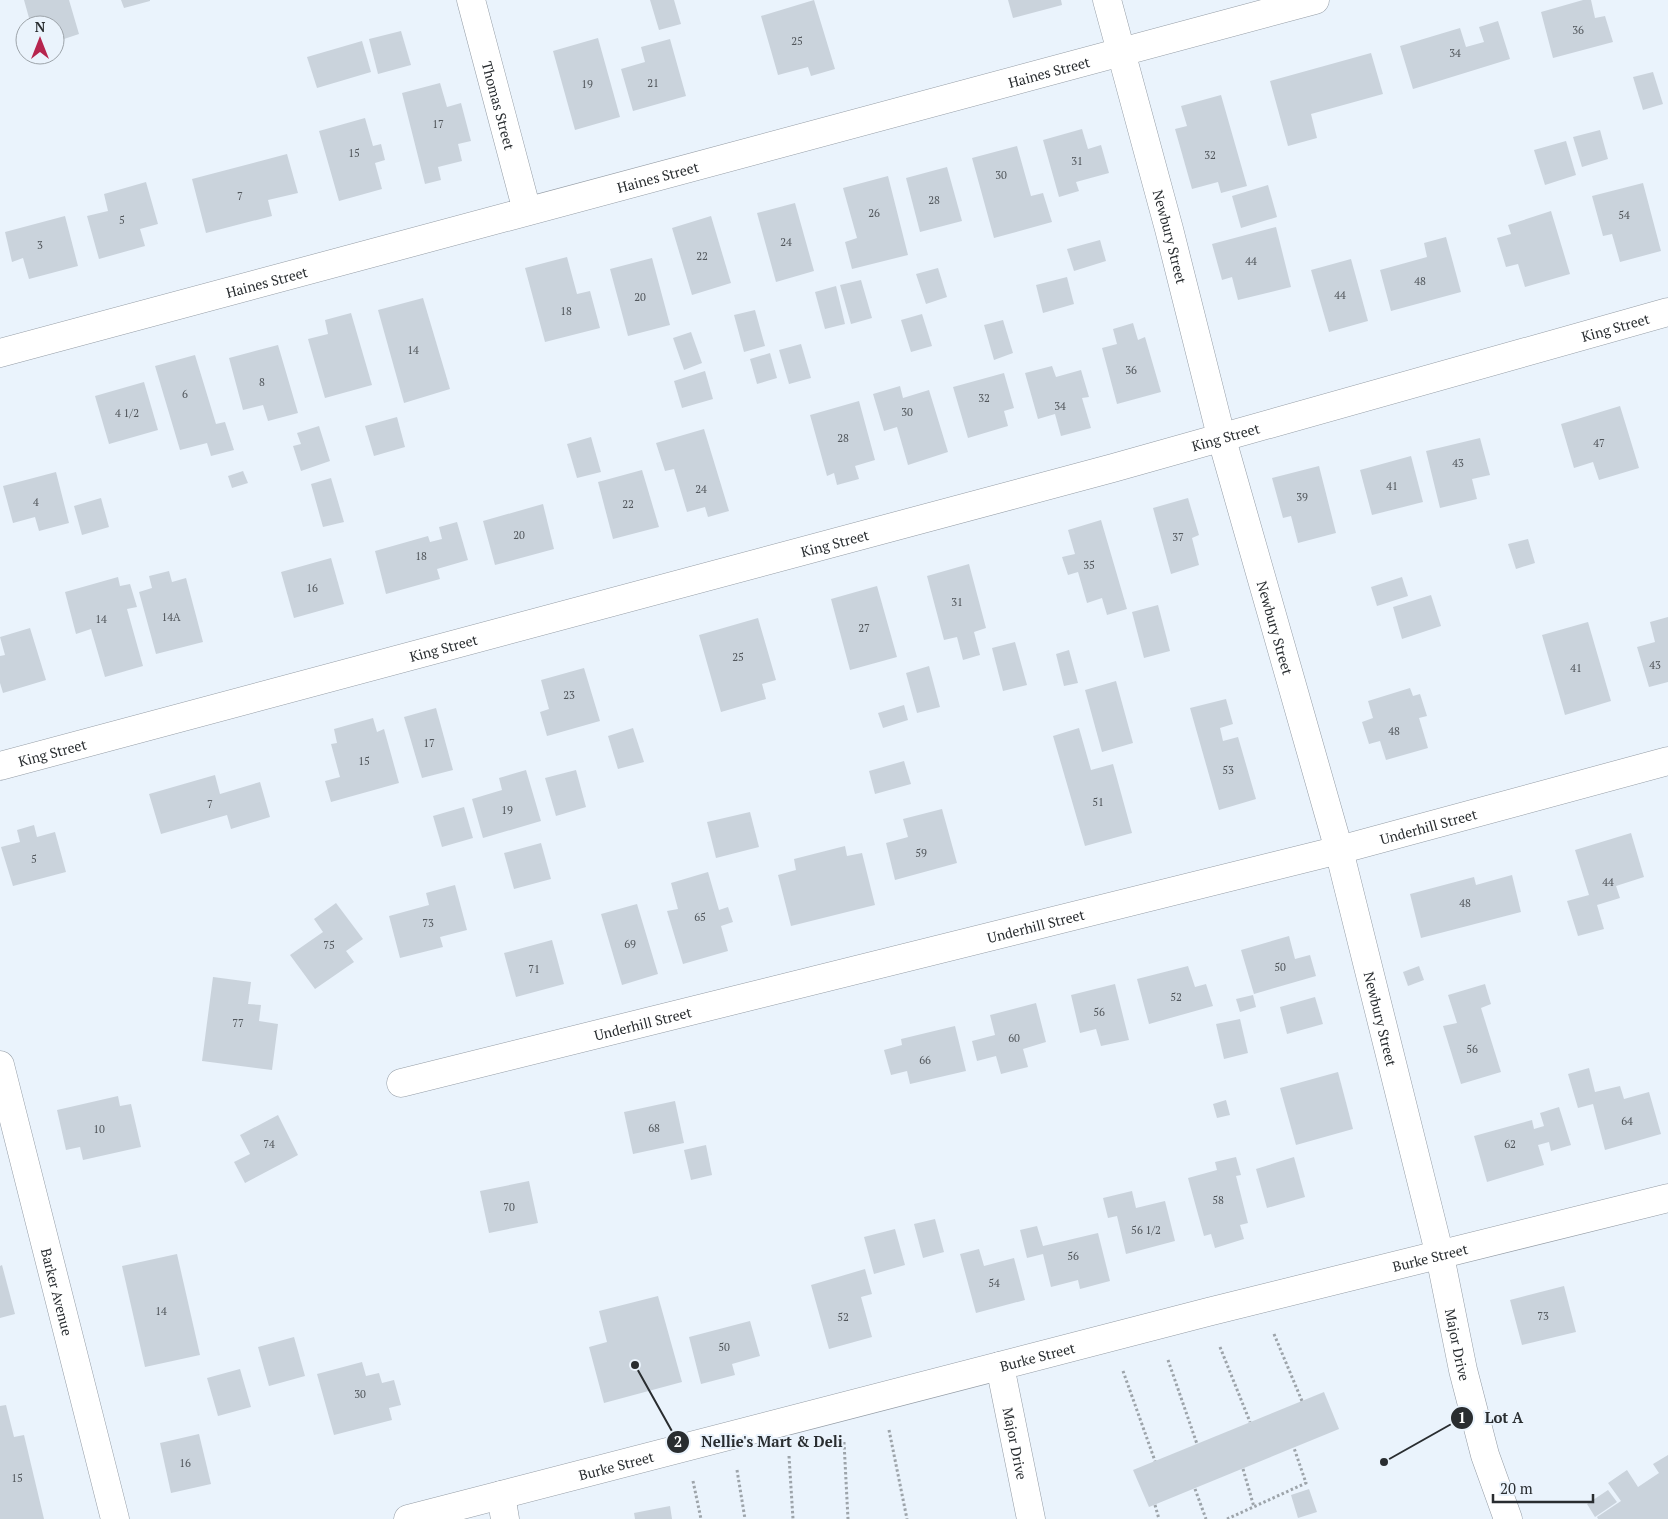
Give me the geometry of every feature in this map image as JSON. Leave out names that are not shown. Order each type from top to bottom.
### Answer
[{"type":"street","name":"Thomas Street","points":[[472,0],[527,211]]},
{"type":"street","name":"Newbury Street","points":[[1107,0],[1169,228],[1221,436],[1339,850],[1440,1256]]},
{"type":"street","name":"Haines Street","points":[[0,353],[1315,0]]},
{"type":"street","name":"King Street","points":[[0,766],[1113,468],[1221,436],[1668,312]]},
{"type":"street","name":"Underhill Street","points":[[401,1083],[1339,850],[1668,761]]},
{"type":"street","name":"Barker Avenue","points":[[0,1065],[115,1519]]},
{"type":"street","name":"Burke Street","points":[[408,1519],[503,1507],[1000,1366],[1668,1198]]},
{"type":"street","name":"Major Drive","points":[[1440,1256],[1464,1370],[1485,1455],[1508,1519]]},
{"type":"street","name":"Major Drive","points":[[1000,1366],[1030,1519]]},
{"type":"path","points":[[1274,1334],[1302,1401]]},
{"type":"path","points":[[1220,1347],[1250,1422]]},
{"type":"path","points":[[1168,1360],[1197,1444]]},
{"type":"path","points":[[1123,1371],[1155,1461]]},
{"type":"path","points":[[889,1430],[907,1519]]},
{"type":"path","points":[[844,1442],[848,1519]]},
{"type":"path","points":[[1227,1519],[1306,1482],[1294,1448]]},
{"type":"path","points":[[789,1456],[793,1519]]},
{"type":"path","points":[[1243,1469],[1254,1507]]},
{"type":"path","points":[[737,1470],[745,1519]]},
{"type":"path","points":[[693,1481],[701,1519]]},
{"type":"path","points":[[1195,1489],[1206,1519]]},
{"type":"path","points":[[1155,1505],[1159,1519]]},
{"type":"building","points":[[24,0],[69,0],[79,34],[65,39],[65,15],[28,15]]},
{"type":"building","points":[[121,0],[150,0],[150,1],[124,8]]},
{"type":"building","points":[[650,0],[674,0],[681,24],[659,30]]},
{"type":"building","points":[[814,0],[835,69],[811,76],[808,67],[778,75],[761,16]]},
{"type":"building","points":[[1008,0],[1061,0],[1062,5],[1013,18]]},
{"type":"building","points":[[1583,0],[1591,0],[1595,18],[1605,16],[1613,42],[1553,58],[1541,12]]},
{"type":"building","points":[[1498,21],[1510,59],[1413,89],[1400,46],[1460,28],[1466,47],[1484,42],[1479,27]]},
{"type":"building","points":[[401,31],[411,65],[378,74],[369,39]]},
{"type":"building","points":[[598,38],[620,117],[575,130],[553,51]]},
{"type":"building","points":[[670,39],[686,96],[633,111],[621,69],[645,62],[641,47]]},
{"type":"building","points":[[362,41],[371,72],[317,88],[307,57]]},
{"type":"building","points":[[1371,53],[1383,94],[1311,114],[1317,138],[1288,146],[1270,81]]},
{"type":"building","points":[[1653,72],[1663,104],[1643,110],[1633,77]]},
{"type":"building","points":[[440,83],[447,107],[461,103],[471,141],[458,144],[462,161],[438,167],[441,180],[425,184],[402,93]]},
{"type":"building","points":[[1221,95],[1247,186],[1221,193],[1218,182],[1192,189],[1175,129],[1187,126],[1181,106]]},
{"type":"building","points":[[365,118],[373,146],[381,144],[385,160],[375,163],[382,189],[339,201],[319,131]]},
{"type":"building","points":[[1082,129],[1088,149],[1101,145],[1109,173],[1076,182],[1079,191],[1059,197],[1043,140]]},
{"type":"building","points":[[1600,130],[1608,159],[1582,167],[1573,137]]},
{"type":"building","points":[[1566,141],[1576,175],[1545,185],[1534,150]]},
{"type":"building","points":[[1017,146],[1031,196],[1043,193],[1052,222],[994,238],[972,158]]},
{"type":"building","points":[[287,154],[298,193],[268,200],[272,216],[206,233],[192,179]]},
{"type":"building","points":[[947,167],[962,221],[920,232],[906,178]]},
{"type":"building","points":[[888,176],[908,255],[852,269],[845,242],[857,238],[843,188]]},
{"type":"building","points":[[146,182],[158,224],[140,229],[145,246],[99,259],[87,216],[108,211],[104,194]]},
{"type":"building","points":[[1643,183],[1661,251],[1620,262],[1612,234],[1603,236],[1592,196]]},
{"type":"building","points":[[1268,185],[1277,217],[1241,228],[1232,196]]},
{"type":"building","points":[[795,203],[814,271],[776,282],[757,213]]},
{"type":"building","points":[[1551,211],[1570,274],[1525,287],[1518,264],[1506,267],[1497,238],[1511,234],[1508,225]]},
{"type":"building","points":[[65,216],[78,266],[29,279],[23,258],[12,262],[5,232]]},
{"type":"building","points":[[711,216],[731,283],[692,295],[672,228]]},
{"type":"building","points":[[1276,227],[1291,287],[1238,300],[1232,277],[1222,280],[1212,244]]},
{"type":"building","points":[[1446,237],[1461,292],[1391,311],[1380,270],[1427,257],[1424,243]]},
{"type":"building","points":[[1100,240],[1106,261],[1074,271],[1067,249]]},
{"type":"building","points":[[567,257],[577,294],[590,291],[600,328],[545,342],[525,268]]},
{"type":"building","points":[[652,258],[670,325],[628,336],[610,269]]},
{"type":"building","points":[[1351,259],[1368,321],[1329,332],[1311,270]]},
{"type":"building","points":[[938,268],[947,297],[926,304],[916,274]]},
{"type":"building","points":[[1067,277],[1074,304],[1043,313],[1036,285]]},
{"type":"building","points":[[861,280],[872,318],[851,324],[840,285]]},
{"type":"building","points":[[836,286],[845,324],[825,329],[815,292]]},
{"type":"building","points":[[423,298],[450,389],[404,403],[378,310]]},
{"type":"building","points":[[755,310],[765,346],[744,352],[734,315]]},
{"type":"building","points":[[351,313],[372,385],[325,398],[308,339],[328,334],[325,320]]},
{"type":"building","points":[[922,314],[932,346],[911,352],[901,320]]},
{"type":"building","points":[[1003,320],[1013,353],[994,360],[984,325]]},
{"type":"building","points":[[1133,323],[1138,340],[1145,337],[1161,392],[1117,404],[1102,348],[1117,344],[1113,329]]},
{"type":"building","points":[[691,332],[702,363],[684,370],[673,338]]},
{"type":"building","points":[[801,344],[811,378],[789,384],[779,350]]},
{"type":"building","points":[[278,345],[298,413],[268,421],[263,405],[243,410],[229,358]]},
{"type":"building","points":[[770,353],[777,378],[757,384],[750,359]]},
{"type":"building","points":[[195,355],[216,424],[225,422],[234,450],[211,456],[207,443],[180,450],[155,366]]},
{"type":"building","points":[[1052,366],[1056,377],[1081,370],[1089,397],[1082,398],[1091,428],[1061,436],[1055,414],[1038,419],[1025,373]]},
{"type":"building","points":[[705,371],[713,399],[682,408],[674,381]]},
{"type":"building","points":[[1004,373],[1014,408],[1004,411],[1008,426],[968,438],[953,387]]},
{"type":"building","points":[[144,382],[158,430],[109,444],[95,396]]},
{"type":"building","points":[[900,386],[903,398],[929,390],[948,452],[908,465],[897,427],[884,431],[873,394]]},
{"type":"building","points":[[859,401],[875,460],[855,466],[859,479],[837,485],[834,473],[827,476],[810,415]]},
{"type":"building","points":[[1620,406],[1639,468],[1599,480],[1593,462],[1574,468],[1561,424]]},
{"type":"building","points":[[397,417],[405,447],[374,456],[365,426]]},
{"type":"building","points":[[319,426],[330,461],[301,471],[293,446],[301,444],[297,433]]},
{"type":"building","points":[[704,429],[729,511],[708,517],[705,507],[687,512],[674,469],[665,471],[656,443]]},
{"type":"building","points":[[591,437],[601,472],[577,478],[567,444]]},
{"type":"building","points":[[1480,438],[1490,475],[1472,479],[1477,499],[1440,508],[1426,451]]},
{"type":"building","points":[[1411,456],[1423,502],[1372,515],[1360,470]]},
{"type":"building","points":[[1319,466],[1336,533],[1298,543],[1291,516],[1283,518],[1272,478]]},
{"type":"building","points":[[642,470],[659,527],[613,539],[598,482]]},
{"type":"building","points":[[243,471],[248,483],[232,488],[228,476]]},
{"type":"building","points":[[56,472],[69,523],[39,531],[35,517],[13,523],[3,486]]},
{"type":"building","points":[[331,478],[344,522],[323,527],[311,484]]},
{"type":"building","points":[[101,498],[109,527],[82,535],[74,506]]},
{"type":"building","points":[[1188,498],[1199,535],[1192,538],[1199,565],[1171,574],[1153,508]]},
{"type":"building","points":[[543,504],[554,549],[495,565],[483,521]]},
{"type":"building","points":[[1101,520],[1127,609],[1107,615],[1102,598],[1087,603],[1078,572],[1068,575],[1062,557],[1075,554],[1068,530]]},
{"type":"building","points":[[457,522],[468,560],[437,569],[440,579],[386,594],[375,551],[428,536],[430,542],[442,539],[439,527]]},
{"type":"building","points":[[1528,539],[1535,563],[1516,569],[1508,544]]},
{"type":"building","points":[[331,558],[344,604],[294,618],[281,572]]},
{"type":"building","points":[[969,564],[986,628],[974,632],[980,655],[963,660],[957,637],[944,640],[927,576]]},
{"type":"building","points":[[169,571],[172,582],[186,578],[203,642],[156,654],[139,592],[152,588],[149,576]]},
{"type":"building","points":[[118,577],[120,586],[130,584],[137,607],[127,609],[143,666],[105,677],[91,629],[76,634],[65,592]]},
{"type":"building","points":[[1402,577],[1408,596],[1377,606],[1371,587]]},
{"type":"building","points":[[877,586],[897,657],[850,670],[831,599]]},
{"type":"building","points":[[1431,595],[1441,626],[1402,639],[1393,607]]},
{"type":"building","points":[[1158,605],[1170,651],[1144,658],[1132,612]]},
{"type":"building","points":[[1668,617],[1668,682],[1649,687],[1637,647],[1655,642],[1650,622]]},
{"type":"building","points":[[758,618],[776,680],[762,684],[766,699],[721,712],[699,635]]},
{"type":"building","points":[[1588,622],[1611,701],[1565,715],[1542,635]]},
{"type":"building","points":[[30,628],[46,680],[3,693],[0,683],[0,656],[5,655],[0,637]]},
{"type":"building","points":[[1015,642],[1027,685],[1003,691],[992,648]]},
{"type":"building","points":[[1069,650],[1078,683],[1064,686],[1056,654]]},
{"type":"building","points":[[929,666],[940,707],[917,713],[906,673]]},
{"type":"building","points":[[584,668],[600,721],[547,736],[540,712],[549,709],[541,680]]},
{"type":"building","points":[[1116,681],[1133,743],[1102,752],[1085,690]]},
{"type":"building","points":[[1410,688],[1413,696],[1420,694],[1427,716],[1419,718],[1428,748],[1386,760],[1380,741],[1369,744],[1362,722],[1373,718],[1368,701]]},
{"type":"building","points":[[1226,699],[1233,724],[1220,728],[1223,741],[1238,737],[1256,799],[1219,810],[1190,708]]},
{"type":"building","points":[[904,705],[908,720],[883,728],[878,713]]},
{"type":"building","points":[[436,708],[453,770],[422,778],[404,717]]},
{"type":"building","points":[[373,718],[377,732],[384,729],[399,783],[331,802],[325,781],[340,777],[331,744],[337,743],[334,729]]},
{"type":"building","points":[[633,728],[644,762],[618,769],[608,736]]},
{"type":"building","points":[[1079,728],[1091,770],[1113,764],[1132,833],[1085,846],[1053,736]]},
{"type":"building","points":[[904,761],[911,784],[875,794],[869,771]]},
{"type":"building","points":[[526,770],[541,821],[483,838],[472,799],[502,790],[499,778]]},
{"type":"building","points":[[576,770],[586,807],[556,816],[545,778]]},
{"type":"building","points":[[215,775],[220,794],[260,782],[270,817],[231,829],[227,815],[161,834],[149,794]]},
{"type":"building","points":[[464,807],[473,838],[442,847],[433,816]]},
{"type":"building","points":[[942,809],[957,863],[895,880],[886,843],[908,837],[903,819]]},
{"type":"building","points":[[750,812],[759,847],[716,858],[707,822]]},
{"type":"building","points":[[34,825],[37,837],[55,832],[66,872],[13,886],[1,847],[20,842],[17,830]]},
{"type":"building","points":[[1631,833],[1644,877],[1616,886],[1620,898],[1597,905],[1604,929],[1578,936],[1567,901],[1589,895],[1575,850]]},
{"type":"building","points":[[541,843],[551,879],[514,889],[504,853]]},
{"type":"building","points":[[845,846],[847,856],[862,853],[875,905],[791,926],[778,875],[796,870],[794,859]]},
{"type":"building","points":[[708,872],[719,910],[728,907],[733,922],[721,926],[728,951],[683,964],[667,911],[678,909],[671,883]]},
{"type":"building","points":[[1512,875],[1521,912],[1421,938],[1410,894],[1474,877],[1476,885]]},
{"type":"building","points":[[455,885],[467,930],[440,937],[443,947],[400,958],[389,916],[429,905],[426,893]]},
{"type":"building","points":[[336,903],[363,939],[346,951],[354,962],[315,989],[290,955],[323,932],[314,919]]},
{"type":"building","points":[[637,904],[658,974],[622,985],[601,914]]},
{"type":"building","points":[[1289,936],[1295,959],[1310,955],[1316,976],[1254,994],[1241,950]]},
{"type":"building","points":[[552,940],[564,984],[516,997],[504,953]]},
{"type":"building","points":[[1188,966],[1195,987],[1206,984],[1213,1006],[1149,1024],[1137,979]]},
{"type":"building","points":[[1419,966],[1424,980],[1408,986],[1403,972]]},
{"type":"building","points":[[213,977],[251,982],[248,1004],[261,1005],[259,1021],[278,1024],[272,1070],[202,1061]]},
{"type":"building","points":[[1115,984],[1129,1040],[1101,1046],[1096,1029],[1080,1033],[1071,995]]},
{"type":"building","points":[[1485,984],[1491,1004],[1481,1008],[1501,1072],[1461,1084],[1443,1026],[1457,1023],[1448,995]]},
{"type":"building","points":[[1253,995],[1256,1007],[1240,1012],[1236,999]]},
{"type":"building","points":[[1315,997],[1323,1024],[1287,1034],[1280,1007]]},
{"type":"building","points":[[1036,1003],[1046,1042],[1023,1049],[1028,1067],[1001,1074],[996,1056],[977,1061],[972,1041],[995,1035],[990,1015]]},
{"type":"building","points":[[1240,1019],[1248,1053],[1224,1059],[1216,1024]]},
{"type":"building","points":[[955,1026],[966,1071],[910,1084],[907,1071],[891,1075],[884,1050],[902,1045],[901,1039]]},
{"type":"building","points":[[1589,1068],[1595,1092],[1620,1086],[1624,1099],[1649,1092],[1661,1134],[1605,1150],[1593,1104],[1578,1108],[1568,1074]]},
{"type":"building","points":[[1338,1072],[1353,1129],[1296,1145],[1280,1088]]},
{"type":"building","points":[[118,1096],[120,1106],[131,1104],[141,1147],[83,1160],[80,1147],[66,1150],[57,1110]]},
{"type":"building","points":[[1226,1100],[1230,1115],[1217,1118],[1213,1104]]},
{"type":"building","points":[[675,1101],[684,1143],[633,1154],[624,1112]]},
{"type":"building","points":[[1559,1107],[1571,1145],[1551,1151],[1549,1142],[1538,1145],[1544,1165],[1487,1182],[1474,1136],[1532,1120],[1534,1129],[1544,1126],[1540,1113]]},
{"type":"building","points":[[278,1115],[298,1155],[245,1183],[234,1162],[250,1154],[240,1135]]},
{"type":"building","points":[[706,1145],[712,1175],[691,1180],[684,1150]]},
{"type":"building","points":[[1236,1157],[1241,1175],[1236,1176],[1248,1223],[1240,1225],[1244,1239],[1215,1248],[1211,1234],[1204,1236],[1188,1178],[1217,1170],[1215,1162]]},
{"type":"building","points":[[1294,1157],[1305,1197],[1267,1208],[1256,1169]]},
{"type":"building","points":[[529,1181],[538,1223],[489,1233],[480,1191]]},
{"type":"building","points":[[1132,1191],[1136,1208],[1165,1201],[1175,1241],[1126,1254],[1117,1216],[1108,1218],[1103,1198]]},
{"type":"building","points":[[935,1219],[944,1252],[923,1258],[914,1224]]},
{"type":"building","points":[[1037,1226],[1043,1246],[1098,1233],[1110,1281],[1080,1289],[1078,1280],[1051,1287],[1043,1254],[1027,1258],[1020,1230]]},
{"type":"building","points":[[895,1229],[905,1265],[874,1274],[864,1237]]},
{"type":"building","points":[[979,1249],[984,1266],[1014,1258],[1025,1300],[976,1313],[960,1254]]},
{"type":"building","points":[[177,1254],[200,1355],[145,1367],[122,1266]]},
{"type":"building","points":[[2,1265],[15,1314],[0,1318],[0,1266]]},
{"type":"building","points":[[865,1269],[872,1294],[861,1297],[872,1337],[829,1349],[811,1285]]},
{"type":"building","points":[[1564,1286],[1576,1332],[1522,1345],[1510,1300]]},
{"type":"building","points":[[658,1296],[682,1382],[604,1403],[589,1347],[607,1342],[599,1311]]},
{"type":"building","points":[[750,1321],[760,1356],[732,1364],[735,1375],[701,1384],[689,1337]]},
{"type":"building","points":[[294,1337],[305,1376],[269,1386],[258,1347]]},
{"type":"building","points":[[362,1362],[366,1376],[379,1373],[382,1383],[394,1380],[401,1405],[389,1408],[392,1420],[334,1435],[317,1374]]},
{"type":"building","points":[[240,1369],[251,1407],[218,1416],[207,1378]]},
{"type":"building","points":[[1324,1392],[1339,1429],[1149,1507],[1133,1470]]},
{"type":"building","points":[[6,1405],[14,1437],[24,1435],[44,1519],[0,1519],[0,1406]]},
{"type":"building","points":[[199,1434],[211,1484],[171,1493],[160,1443]]},
{"type":"building","points":[[1668,1455],[1668,1519],[1598,1519],[1597,1517],[1621,1501],[1608,1483],[1627,1470],[1638,1487],[1659,1473],[1653,1464]]},
{"type":"building","points":[[1309,1489],[1317,1512],[1298,1518],[1291,1495]]},
{"type":"building","points":[[1608,1490],[1617,1502],[1595,1517],[1587,1504]]},
{"type":"building","points":[[670,1506],[672,1519],[635,1519],[634,1513]]},
{"type":"place","name":"Nellie's Mart & Deli","points":[[635,1365]]},
{"type":"place","name":"Lot A","points":[[1384,1462]]}]
